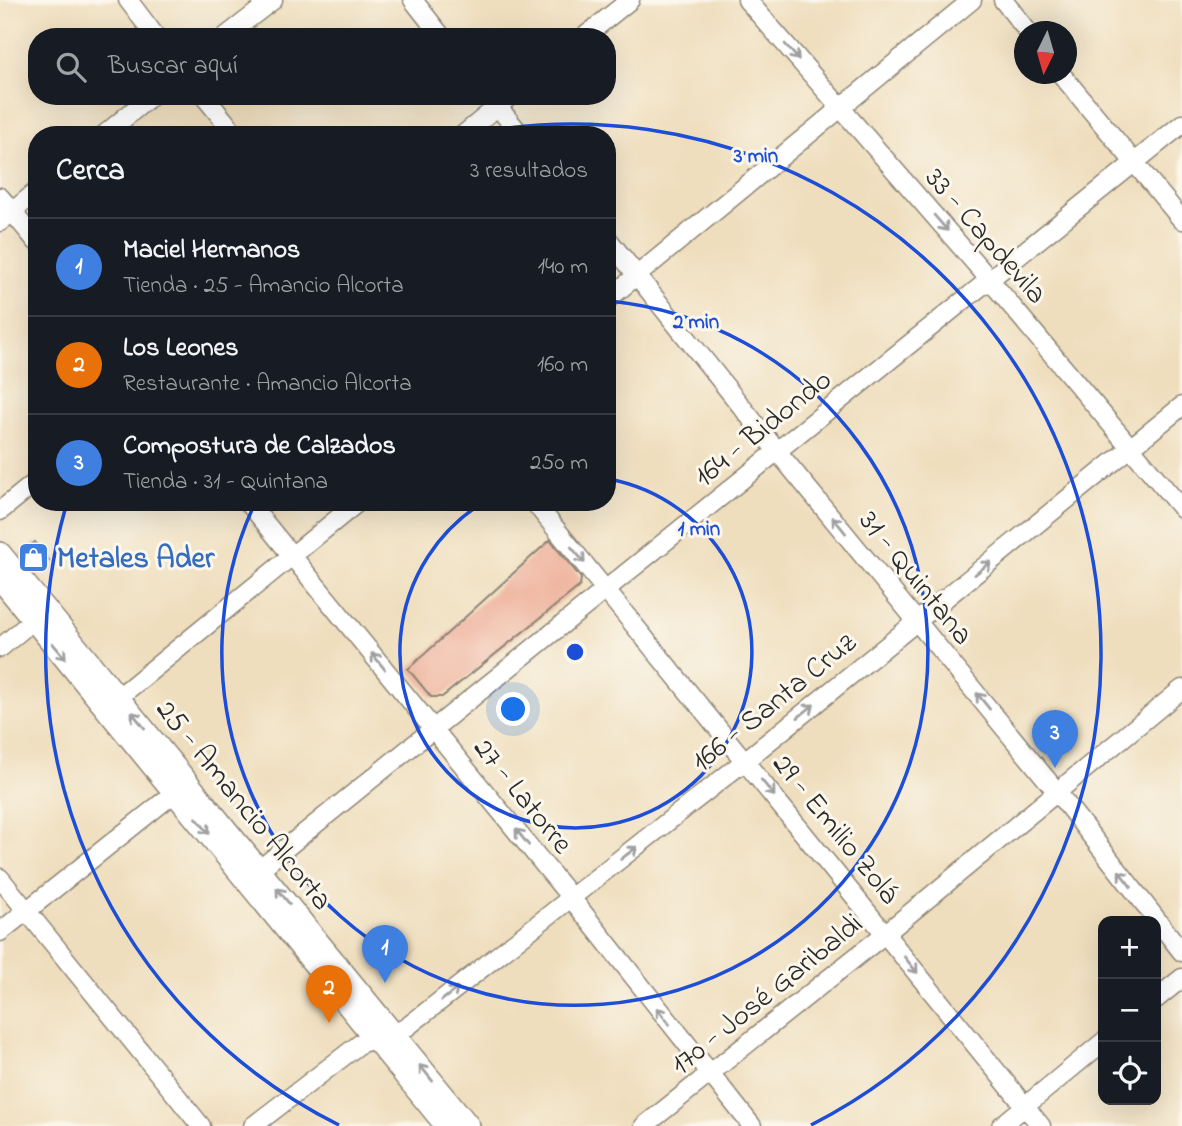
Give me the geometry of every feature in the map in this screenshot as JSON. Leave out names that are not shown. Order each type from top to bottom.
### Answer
[{"type":"main road","name":"25 - Amancio Alcorta","points":[[0,553],[40,615],[384,1036],[469,1126]]},
{"type":"main road","points":[[0,579],[40,615]]},
{"type":"main road","points":[[384,1036],[446,1126]]},
{"type":"street","points":[[128,0],[149,28]]},
{"type":"street","points":[[237,28],[273,0]]},
{"type":"street","points":[[413,0],[435,28]]},
{"type":"street","points":[[595,28],[630,0]]},
{"type":"street","name":"33 - Capdevila","points":[[747,0],[989,279],[1182,509]]},
{"type":"street","points":[[616,293],[972,0]]},
{"type":"street","points":[[1003,0],[1019,21]]},
{"type":"street","points":[[1069,84],[1182,220]]},
{"type":"street","points":[[115,126],[140,105]]},
{"type":"street","points":[[211,105],[229,126]]},
{"type":"street","points":[[472,126],[494,105]]},
{"type":"street","points":[[502,105],[515,126]]},
{"type":"street","name":"164 - Bidondo","points":[[253,874],[1182,124]]},
{"type":"street","points":[[0,197],[6,217],[28,235]]},
{"type":"street","points":[[6,217],[28,199]]},
{"type":"street","name":"31 - Quintana","points":[[616,249],[777,451],[1057,792],[1182,952]]},
{"type":"street","name":"166 - Santa Cruz","points":[[253,1126],[361,1043],[407,1027],[746,760],[1182,406]]},
{"type":"street","points":[[0,511],[28,488]]},
{"type":"street","name":"27 - Latorre","points":[[256,511],[572,898],[752,1126]]},
{"type":"street","points":[[113,702],[347,511]]},
{"type":"street","name":"29 - Emilio Zolá","points":[[542,511],[1041,1126]]},
{"type":"street","points":[[0,648],[40,615]]},
{"type":"street","name":"170 - José Garibaldi","points":[[644,1126],[886,933],[1182,689]]},
{"type":"street","points":[[0,932],[182,786]]},
{"type":"street","points":[[0,878],[201,1126]]},
{"type":"street","points":[[1161,995],[1182,978]]},
{"type":"street","points":[[1001,1126],[1098,1046]]},
{"type":"building","points":[[550,540],[581,578],[580,586],[442,697],[431,697],[408,669]]},
{"type":"building","name":"Metales Ader","points":[[35,542],[49,560],[34,572],[20,554]]},
{"type":"place","name":"Metales Ader","points":[[34,557]]},
{"type":"place","name":"Compostura de Calzados","points":[[1055,768]]},
{"type":"place","name":"Maciel Hermanos","points":[[385,983]]},
{"type":"place","name":"Los Leones","points":[[329,1023]]}]
